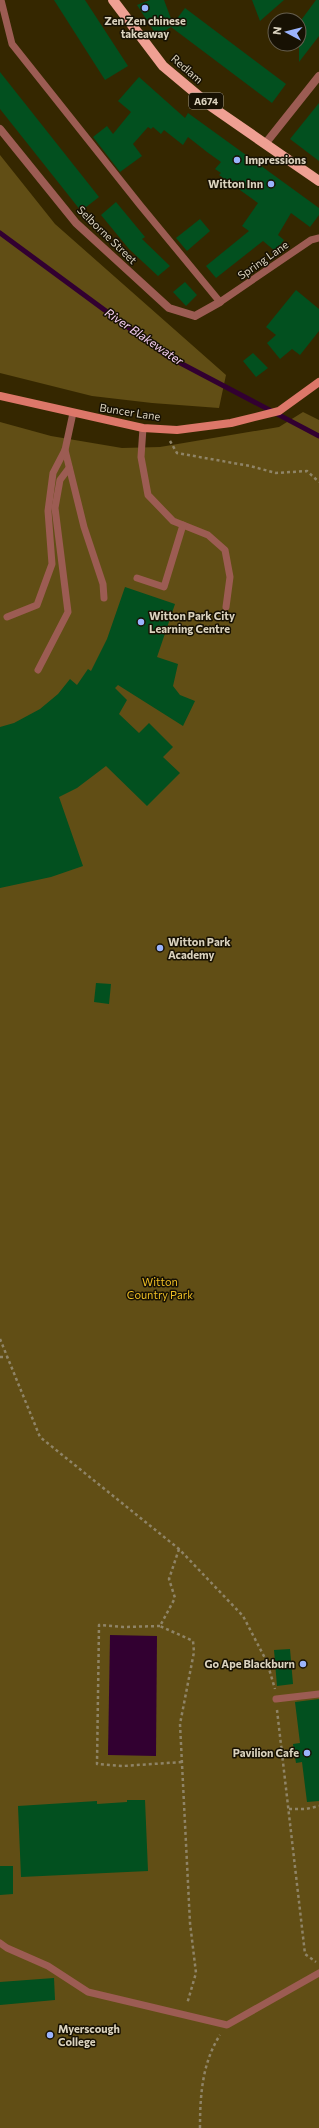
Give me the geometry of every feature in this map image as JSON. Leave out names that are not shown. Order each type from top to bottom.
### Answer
[{"type":"main road","name":"Redlam","points":[[114,0],[164,66],[212,107],[319,181]]},
{"type":"main road","name":"Buncer Lane","points":[[0,396],[143,428],[177,430],[231,423],[279,411],[319,382]]},
{"type":"street","points":[[265,144],[319,76]]},
{"type":"street","name":"Selborne Street","points":[[0,129],[76,223],[169,308],[195,316],[220,302]]},
{"type":"lane","points":[[1,0],[12,44],[140,205],[220,302]]},
{"type":"lane","name":"Spring Lane","points":[[220,302],[311,240],[319,238]]},
{"type":"lane","points":[[6,617],[37,605],[52,564],[48,511],[53,473],[64,450],[73,413]]},
{"type":"lane","points":[[143,428],[141,458],[148,496],[173,521],[208,535],[225,550],[230,577],[226,607]]},
{"type":"lane","points":[[64,450],[84,528],[103,584],[104,598]]},
{"type":"lane","points":[[38,670],[68,612],[55,508],[60,480],[69,468]]},
{"type":"lane","points":[[137,578],[164,587],[183,525]]},
{"type":"lane","points":[[276,1699],[319,1694]]},
{"type":"lane","points":[[0,1943],[7,1948],[48,1966],[88,1992],[227,2025],[319,1973]]},
{"type":"path","points":[[162,429],[177,453],[250,466],[276,473],[307,471],[319,482]]},
{"type":"path","points":[[0,1338],[40,1437],[179,1549],[242,1616],[267,1662],[276,1699],[305,1954],[319,1964]]},
{"type":"path","points":[[0,1357],[7,1357]]},
{"type":"path","points":[[160,1626],[175,1598],[169,1579],[179,1549]]},
{"type":"path","points":[[182,1762],[123,1766],[97,1764],[99,1625],[123,1627],[160,1626],[193,1641],[194,1652],[180,1724],[182,1762],[190,1923],[196,1973],[184,2016]]},
{"type":"path","points":[[289,1809],[306,1809],[319,1806]]},
{"type":"path","points":[[200,2128],[200,2101],[206,2066],[214,2045],[227,2025]]},
{"type":"green space","points":[[0,155],[55,224],[226,375],[219,408],[152,403],[92,396],[0,373]]},
{"type":"green space","name":"Witton Country Park","points":[[303,412],[319,420],[319,2128],[0,2128],[0,422],[51,436],[122,448],[160,447],[279,427]]},
{"type":"shaded area","points":[[110,1635],[157,1636],[156,1756],[108,1755]]},
{"type":"building","points":[[54,0],[85,0],[128,66],[105,80]]},
{"type":"building","points":[[150,0],[164,0],[173,24],[185,8],[286,84],[272,103],[171,27],[157,36],[137,5]]},
{"type":"building","points":[[252,0],[284,0],[270,12],[267,12],[267,15],[260,21]]},
{"type":"building","points":[[316,0],[319,0],[319,36],[307,52],[307,12]]},
{"type":"building","points":[[299,52],[307,52],[299,62]]},
{"type":"building","points":[[0,72],[99,197],[81,211],[0,109]]},
{"type":"building","points":[[139,77],[185,118],[188,113],[319,208],[319,215],[310,227],[291,213],[278,235],[284,240],[275,251],[263,241],[216,278],[206,266],[249,231],[242,226],[258,203],[219,175],[221,173],[215,169],[221,162],[188,137],[183,145],[164,130],[161,134],[153,127],[151,129],[148,127],[133,144],[142,156],[120,172],[93,137],[107,126],[113,134],[131,112],[118,101]]},
{"type":"building","points":[[319,103],[319,161],[290,139]]},
{"type":"building","points":[[116,202],[145,237],[142,239],[170,266],[158,276],[129,249],[101,215]]},
{"type":"building","points":[[200,219],[210,231],[187,251],[176,238]]},
{"type":"building","points":[[185,282],[197,295],[186,306],[173,292]]},
{"type":"building","points":[[296,290],[319,309],[319,331],[300,355],[292,349],[280,359],[267,343],[276,335],[266,327]]},
{"type":"building","points":[[253,353],[268,368],[256,377],[243,361]]},
{"type":"building","points":[[125,587],[175,604],[157,657],[178,664],[173,686],[180,695],[195,701],[183,726],[118,685],[115,688],[127,700],[119,714],[139,733],[149,723],[173,747],[163,757],[180,773],[147,806],[106,766],[77,788],[59,797],[83,866],[51,877],[0,888],[0,727],[14,723],[40,709],[58,694],[70,679],[77,685],[88,669],[91,671],[107,639]]},
{"type":"building","points":[[96,983],[111,984],[109,1004],[94,1002]]},
{"type":"building","points":[[290,1649],[293,1684],[277,1686],[274,1650]]},
{"type":"building","name":"Pavilion Cafe","points":[[319,1699],[319,1801],[307,1802],[302,1762],[296,1763],[293,1744],[300,1743],[295,1702]]},
{"type":"building","points":[[127,1800],[145,1800],[148,1871],[21,1877],[18,1806],[97,1801],[97,1804],[127,1802]]},
{"type":"building","points":[[0,1866],[13,1866],[13,1894],[0,1895]]},
{"type":"building","points":[[54,1978],[55,2000],[0,2005],[0,1982]]},
{"type":"waterway","name":"River Blakewater","points":[[0,233],[167,356],[319,436]]},
{"type":"place","name":"Zen Zen chinese takeaway","points":[[145,8]]},
{"type":"place","name":"Impressions","points":[[237,160]]},
{"type":"place","name":"Witton Inn","points":[[271,184]]},
{"type":"place","name":"Witton Park City Learning Centre","points":[[141,622]]},
{"type":"place","name":"Witton Park Academy","points":[[160,948]]},
{"type":"place","name":"Go Ape Blackburn","points":[[303,1664]]},
{"type":"place","name":"Pavilion Cafe","points":[[307,1753]]},
{"type":"place","name":"Myerscough College","points":[[50,2035]]}]
